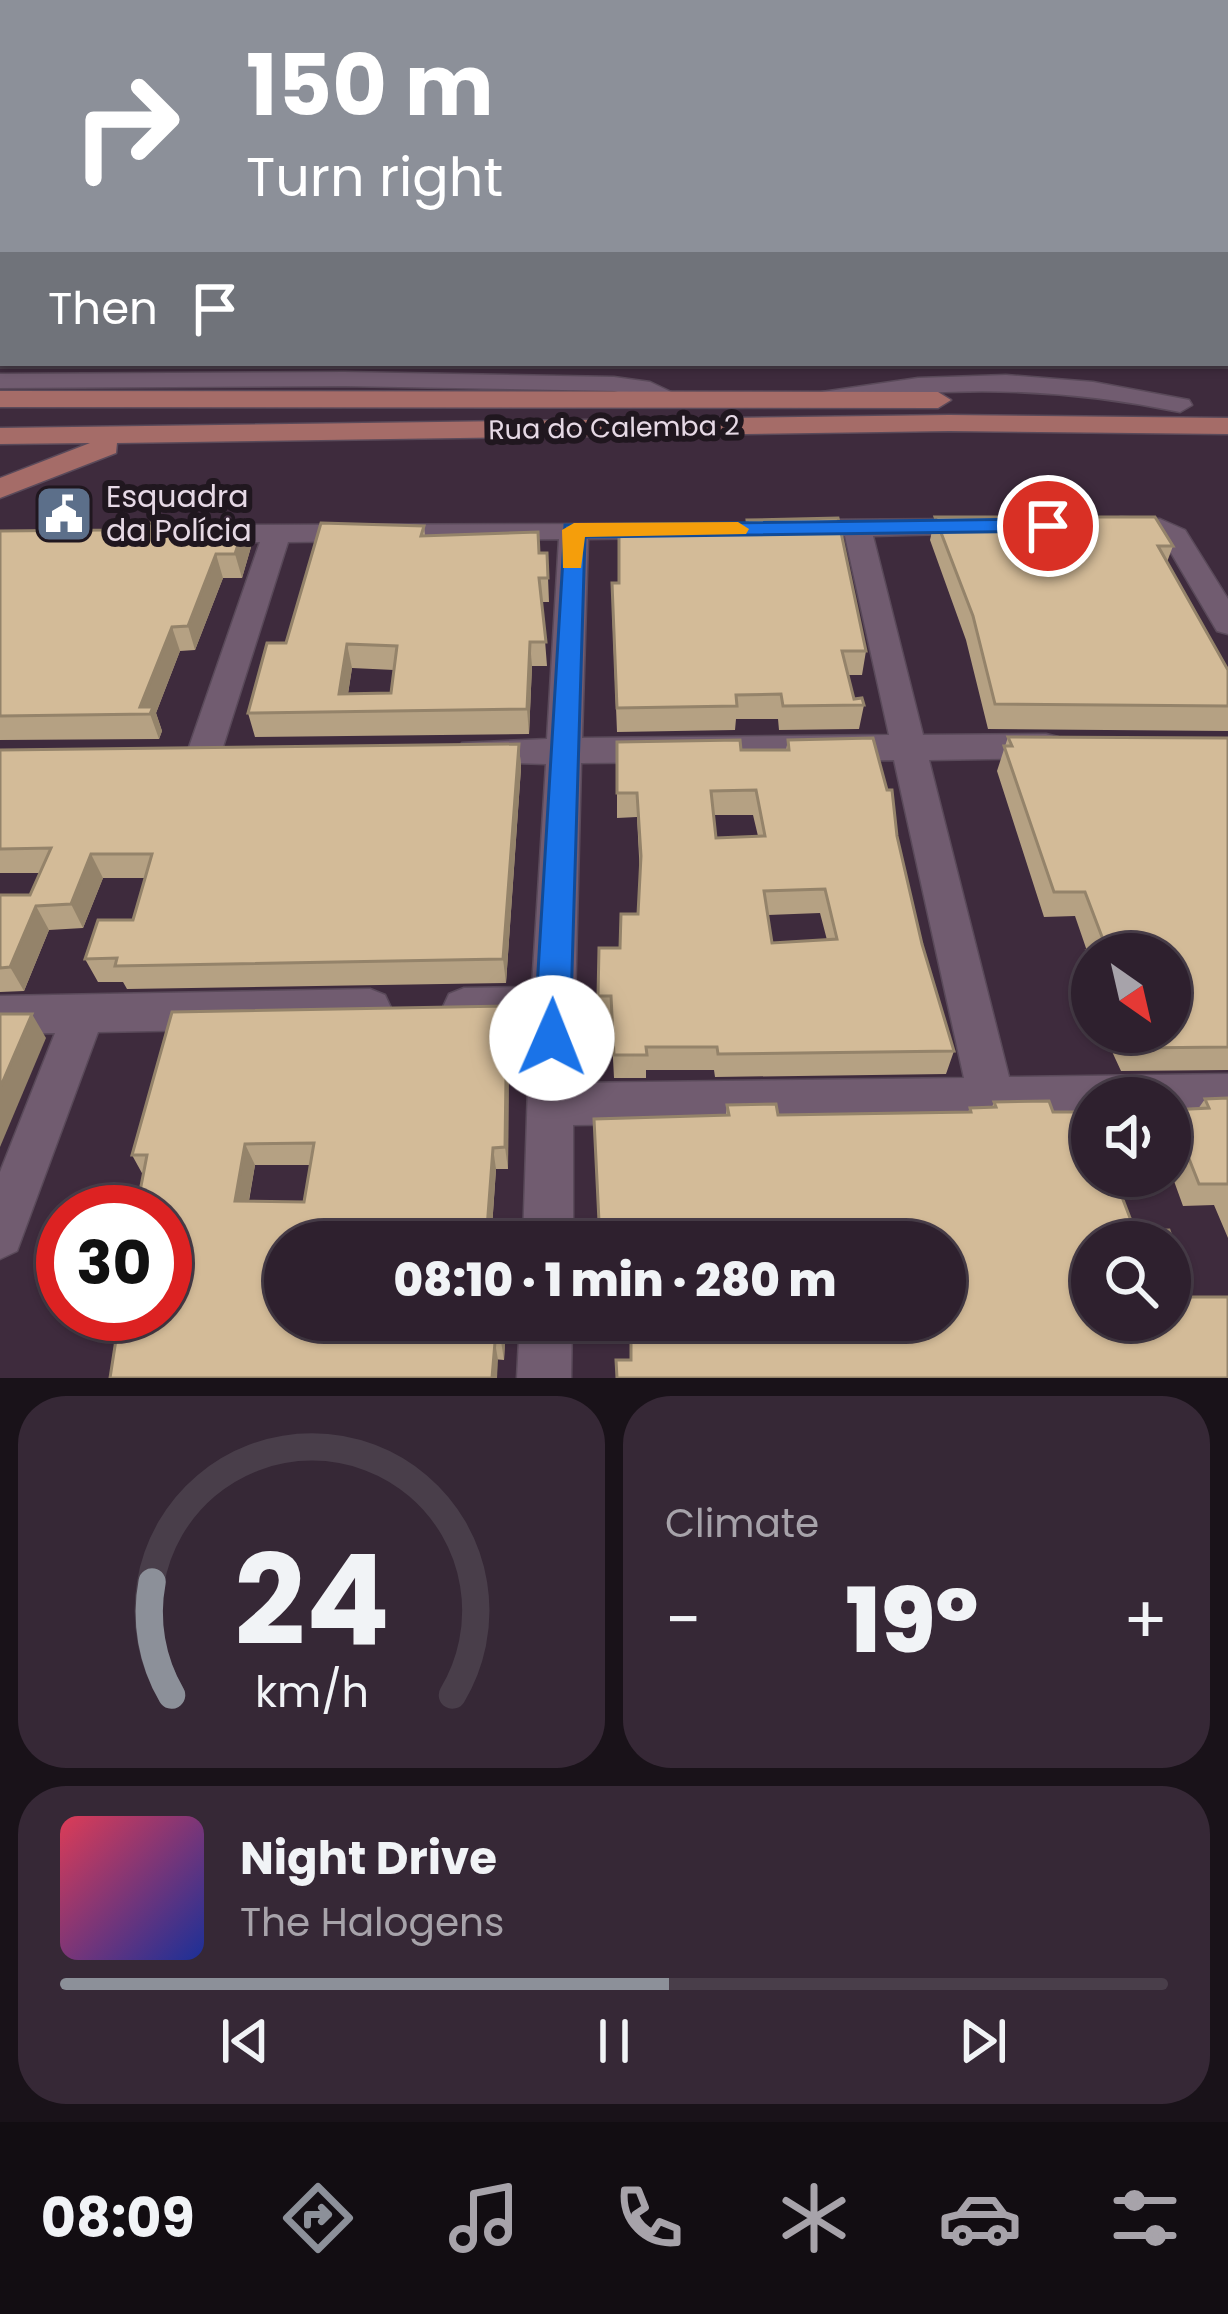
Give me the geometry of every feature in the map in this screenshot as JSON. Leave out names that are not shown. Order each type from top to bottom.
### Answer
[{"type":"main road","name":"Rua do Calemba 2","points":[[15,385],[343,381],[676,400],[1228,405]]},
{"type":"main road","points":[[323,433],[352,427],[368,416],[343,381]]},
{"type":"main road","name":"Rua do Calemba 2","points":[[0,436],[949,423],[1228,426]]},
{"type":"main road","points":[[0,489],[85,453],[199,434]]},
{"type":"street","points":[[641,387],[668,366]]},
{"type":"street","points":[[343,381],[641,387],[676,400]]},
{"type":"street","points":[[1096,526],[1144,525],[1169,531],[1228,624]]},
{"type":"street","points":[[763,529],[1000,526]]},
{"type":"street","points":[[857,528],[991,1096]]},
{"type":"street","points":[[171,534],[692,529]]},
{"type":"street","points":[[548,1221],[552,1005],[574,530]]},
{"type":"street","points":[[204,753],[277,533]]},
{"type":"street","points":[[444,752],[1069,746]]},
{"type":"street","points":[[159,754],[252,753]]},
{"type":"street","points":[[0,1015],[552,1005]]},
{"type":"street","points":[[0,1234],[84,1012]]},
{"type":"street","points":[[551,1105],[1228,1095]]},
{"type":"street","points":[[544,1378],[545,1341]]},
{"type":"building","points":[[935,517],[1155,517],[1173,546],[1158,546],[1228,670],[1228,706],[995,704],[973,616]]},
{"type":"building","points":[[838,518],[866,651],[842,651],[854,699],[862,698],[864,705],[783,706],[781,694],[736,695],[737,706],[617,708],[612,583],[619,583],[619,527],[748,528],[747,520]]},
{"type":"building","points":[[107,523],[245,523],[235,554],[216,554],[188,626],[172,627],[140,707],[153,707],[150,714],[0,716],[0,531],[103,530]]},
{"type":"building","points":[[321,523],[424,526],[421,536],[538,532],[539,553],[547,553],[548,578],[539,578],[546,642],[530,642],[527,709],[248,713],[267,643],[286,643]],"holes":[[[347,644],[397,646],[391,693],[339,694]]]},
{"type":"building","points":[[1008,737],[1228,738],[1228,1047],[1191,1047],[1191,933],[1101,933],[1085,892],[1054,892],[1004,746],[1012,746]]},
{"type":"building","points":[[873,738],[887,790],[892,790],[897,836],[922,944],[954,1051],[718,1054],[717,1047],[646,1047],[647,1055],[614,1055],[611,996],[598,996],[599,948],[620,948],[621,914],[638,914],[641,856],[637,793],[617,793],[617,742],[740,740],[741,750],[789,750],[788,740]],"holes":[[[756,790],[765,836],[716,838],[711,791]],[[825,889],[837,939],[772,943],[764,891]]]},
{"type":"building","points":[[519,744],[503,959],[115,966],[117,958],[85,959],[98,920],[133,920],[152,854],[91,854],[71,904],[36,906],[10,967],[0,968],[0,895],[30,895],[51,848],[0,849],[0,750]]},
{"type":"building","points":[[507,1006],[505,1147],[493,1148],[488,1221],[264,1221],[264,1341],[501,1341],[495,1342],[492,1378],[110,1378],[116,1341],[192,1341],[192,1185],[141,1185],[147,1155],[132,1155],[172,1012]],"holes":[[[314,1143],[304,1202],[235,1201],[245,1144]]]},
{"type":"building","points":[[0,1014],[32,1014],[0,1088]]},
{"type":"building","points":[[1228,1098],[1228,1184],[1199,1184],[1191,1164],[1191,1109],[1209,1108],[1205,1099]]},
{"type":"building","points":[[1049,1101],[1053,1112],[1071,1112],[1071,1197],[1122,1197],[1131,1221],[1071,1221],[1071,1341],[1191,1341],[1191,1297],[1228,1297],[1228,1378],[617,1378],[616,1360],[631,1360],[631,1341],[966,1341],[966,1221],[599,1221],[594,1119],[729,1115],[727,1105],[776,1104],[778,1115],[971,1112],[970,1108],[996,1107],[994,1102]]},
{"type":"slow traffic","points":[[572,563],[574,530],[738,529]]},
{"type":"place","name":"Esquadra da Polícia","points":[[64,514]]},
{"type":"route","points":[[552,1038],[574,530],[1048,526]]}]
